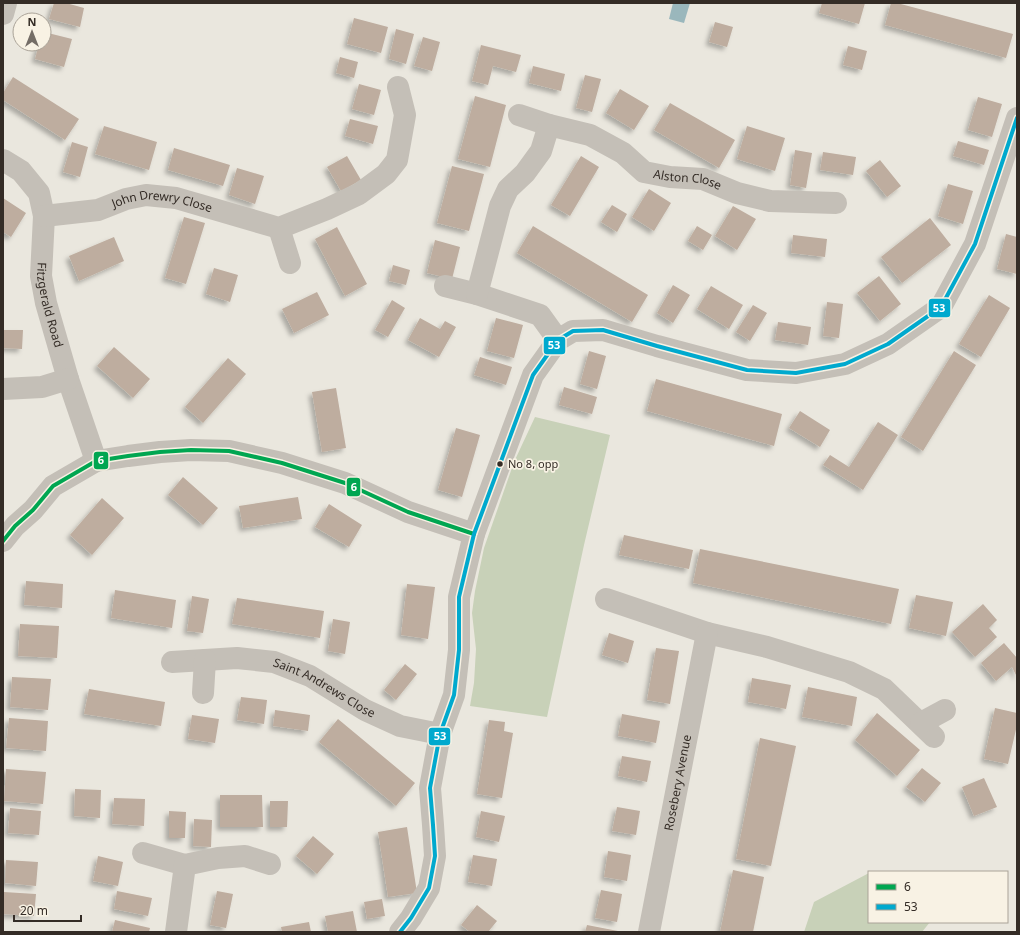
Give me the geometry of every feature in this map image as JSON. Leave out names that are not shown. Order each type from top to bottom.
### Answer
[{"type":"street","points":[[3,14],[6,3]]},
{"type":"street","points":[[290,263],[279,228],[327,209],[359,194],[386,174],[397,160],[405,115],[398,87]]},
{"type":"street","name":"Alston Close","points":[[519,115],[549,125],[590,135],[623,153],[644,172],[670,177],[703,179],[737,193],[770,201],[836,203]]},
{"type":"street","points":[[400,932],[411,918],[429,888],[435,856],[430,788],[440,734],[454,695],[459,650],[459,597],[474,534],[533,375],[558,340],[573,331],[603,330],[747,370],[796,374],[845,364],[888,344],[941,307],[975,244],[1017,118]]},
{"type":"street","points":[[477,294],[500,206],[508,189],[525,173],[541,151],[549,125]]},
{"type":"street","name":"Fitzgerald Road","points":[[3,160],[21,170],[39,193],[44,216],[41,276],[46,304],[68,379],[96,461]]},
{"type":"street","name":"John Drewry Close","points":[[44,216],[98,210],[126,199],[146,195],[176,198],[279,228]]},
{"type":"street","points":[[445,286],[477,294],[540,315],[558,340]]},
{"type":"street","points":[[3,389],[42,387],[68,379]]},
{"type":"street","points":[[3,541],[15,526],[33,510],[52,486],[96,461],[160,452],[191,450],[229,451],[282,463],[345,483],[408,512],[474,534]]},
{"type":"street","points":[[606,599],[707,633],[766,647],[849,672],[884,688],[928,730],[945,710]]},
{"type":"street","name":"Rosebery Avenue","points":[[649,932],[707,633]]},
{"type":"street","name":"Saint Andrews Close","points":[[172,662],[237,658],[274,662],[310,676],[365,710],[400,726],[440,734]]},
{"type":"street","points":[[203,693],[205,660]]},
{"type":"street","points":[[143,853],[185,865],[218,858],[245,856],[270,864]]},
{"type":"street","points":[[176,932],[185,865]]},
{"type":"green space","points":[[535,417],[610,435],[584,545],[547,717],[470,706],[474,683],[476,649],[472,613],[484,548],[514,462]]},
{"type":"green space","points":[[868,874],[868,923],[929,923],[922,932],[804,932],[814,902]]},
{"type":"water","points":[[673,3],[690,3],[684,23],[669,19]]},
{"type":"building","points":[[54,3],[66,3],[84,8],[80,27],[52,20],[51,12]]},
{"type":"building","points":[[822,3],[865,3],[859,24],[819,13]]},
{"type":"building","points":[[891,3],[897,3],[1013,34],[1006,58],[885,25]]},
{"type":"building","points":[[354,18],[388,27],[381,53],[347,44]]},
{"type":"building","points":[[715,22],[733,27],[727,47],[709,42]]},
{"type":"building","points":[[396,29],[414,34],[406,64],[389,59]]},
{"type":"building","points":[[52,34],[72,39],[64,67],[35,59],[37,52],[52,52]]},
{"type":"building","points":[[423,37],[440,42],[432,71],[414,66]]},
{"type":"building","points":[[481,45],[521,55],[516,72],[493,66],[488,85],[472,81]]},
{"type":"building","points":[[848,46],[867,51],[862,70],[843,65]]},
{"type":"building","points":[[340,57],[358,62],[354,78],[336,73]]},
{"type":"building","points":[[533,66],[565,74],[561,91],[529,83]]},
{"type":"building","points":[[585,75],[601,79],[592,112],[576,108]]},
{"type":"building","points":[[13,77],[79,119],[65,140],[3,100],[3,93]]},
{"type":"building","points":[[359,84],[381,90],[374,115],[352,109]]},
{"type":"building","points":[[620,89],[649,106],[634,130],[606,113]]},
{"type":"building","points":[[475,96],[506,105],[490,167],[458,159]]},
{"type":"building","points":[[978,97],[1002,104],[992,137],[968,130]]},
{"type":"building","points":[[670,103],[735,140],[719,168],[654,130]]},
{"type":"building","points":[[350,119],[378,126],[373,144],[345,136]]},
{"type":"building","points":[[104,126],[157,142],[149,170],[95,154]]},
{"type":"building","points":[[747,126],[785,138],[775,171],[737,159]]},
{"type":"building","points":[[958,141],[989,150],[984,165],[953,156]]},
{"type":"building","points":[[72,142],[88,147],[80,177],[63,172]]},
{"type":"building","points":[[174,148],[230,165],[223,186],[168,170]]},
{"type":"building","points":[[795,150],[812,153],[806,188],[790,185]]},
{"type":"building","points":[[823,152],[856,157],[853,175],[820,170]]},
{"type":"building","points":[[347,156],[361,180],[341,191],[327,167]]},
{"type":"building","points":[[581,156],[599,167],[570,216],[551,205]]},
{"type":"building","points":[[880,160],[901,186],[887,197],[866,171]]},
{"type":"building","points":[[452,166],[484,174],[469,231],[437,223]]},
{"type":"building","points":[[237,168],[264,176],[255,204],[229,195]]},
{"type":"building","points":[[948,184],[973,191],[963,224],[938,216]]},
{"type":"building","points":[[649,189],[671,203],[654,231],[632,217]]},
{"type":"building","points":[[3,198],[26,213],[11,237],[3,232]]},
{"type":"building","points":[[612,205],[627,214],[617,232],[601,222]]},
{"type":"building","points":[[733,206],[756,219],[737,250],[715,236]]},
{"type":"building","points":[[184,217],[205,223],[186,284],[165,278]]},
{"type":"building","points":[[930,218],[951,245],[902,283],[881,257]]},
{"type":"building","points":[[533,226],[648,295],[632,322],[517,253]]},
{"type":"building","points":[[697,226],[712,235],[703,250],[688,241]]},
{"type":"building","points":[[337,227],[367,284],[345,296],[315,239]]},
{"type":"building","points":[[1006,234],[1017,237],[1017,274],[997,269]]},
{"type":"building","points":[[793,235],[827,239],[825,257],[791,253]]},
{"type":"building","points":[[114,237],[124,261],[79,281],[69,256]]},
{"type":"building","points":[[435,240],[460,247],[452,279],[427,273]]},
{"type":"building","points":[[393,265],[410,270],[406,285],[389,281]]},
{"type":"building","points":[[214,268],[238,275],[230,302],[206,294]]},
{"type":"building","points":[[879,276],[901,304],[880,321],[857,293]]},
{"type":"building","points":[[673,285],[690,295],[673,323],[657,313]]},
{"type":"building","points":[[711,286],[743,305],[729,329],[697,309]]},
{"type":"building","points":[[317,292],[329,315],[294,333],[282,309]]},
{"type":"building","points":[[989,295],[1010,308],[981,357],[959,344]]},
{"type":"building","points":[[392,300],[405,308],[388,337],[375,330]]},
{"type":"building","points":[[827,302],[843,304],[839,338],[823,336]]},
{"type":"building","points":[[753,305],[767,313],[750,341],[736,332]]},
{"type":"building","points":[[420,318],[440,329],[445,321],[456,327],[439,357],[408,340]]},
{"type":"building","points":[[496,318],[523,325],[514,358],[487,351]]},
{"type":"building","points":[[778,322],[811,327],[808,345],[775,340]]},
{"type":"building","points":[[3,330],[23,330],[22,349],[3,348]]},
{"type":"building","points":[[114,347],[150,379],[133,398],[97,366]]},
{"type":"building","points":[[589,351],[606,356],[597,389],[580,384]]},
{"type":"building","points":[[954,351],[976,365],[923,451],[901,437]]},
{"type":"building","points":[[480,357],[512,367],[506,385],[474,375]]},
{"type":"building","points":[[228,358],[246,374],[203,423],[185,407]]},
{"type":"building","points":[[656,379],[782,414],[774,446],[647,411]]},
{"type":"building","points":[[564,387],[597,397],[592,414],[559,405]]},
{"type":"building","points":[[336,388],[346,448],[322,452],[312,392]]},
{"type":"building","points":[[800,411],[830,430],[820,447],[789,428]]},
{"type":"building","points":[[878,422],[898,435],[863,490],[823,465],[830,455],[849,467]]},
{"type":"building","points":[[456,428],[480,435],[462,497],[438,490]]},
{"type":"building","points":[[183,477],[218,508],[203,525],[168,495]]},
{"type":"building","points":[[298,497],[302,519],[243,528],[239,506]]},
{"type":"building","points":[[102,498],[124,518],[92,555],[70,535]]},
{"type":"building","points":[[329,504],[362,525],[349,547],[315,527]]},
{"type":"building","points":[[624,535],[693,550],[689,569],[619,555]]},
{"type":"building","points":[[700,549],[899,589],[891,624],[693,583]]},
{"type":"building","points":[[26,581],[63,584],[62,608],[24,605]]},
{"type":"building","points":[[407,584],[435,587],[428,639],[401,635]]},
{"type":"building","points":[[115,590],[176,600],[172,628],[111,618]]},
{"type":"building","points":[[916,595],[953,602],[946,636],[909,628]]},
{"type":"building","points":[[192,596],[209,599],[203,633],[187,631]]},
{"type":"building","points":[[237,598],[324,611],[320,638],[232,624]]},
{"type":"building","points":[[983,604],[997,620],[989,628],[997,637],[975,657],[952,632]]},
{"type":"building","points":[[333,619],[350,622],[345,654],[328,651]]},
{"type":"building","points":[[20,624],[59,626],[57,658],[18,656]]},
{"type":"building","points":[[609,633],[634,641],[628,663],[602,655]]},
{"type":"building","points":[[1004,643],[1017,658],[1017,677],[1012,667],[996,681],[981,663]]},
{"type":"building","points":[[656,648],[679,651],[670,704],[647,700]]},
{"type":"building","points":[[405,664],[417,674],[396,700],[384,690]]},
{"type":"building","points":[[12,677],[51,679],[48,710],[10,707]]},
{"type":"building","points":[[752,678],[791,685],[786,709],[748,702]]},
{"type":"building","points":[[808,687],[857,697],[852,726],[802,717]]},
{"type":"building","points":[[89,689],[165,702],[161,726],[84,714]]},
{"type":"building","points":[[241,697],[267,700],[264,724],[237,720]]},
{"type":"building","points":[[995,708],[1017,713],[1017,725],[1008,764],[984,759]]},
{"type":"building","points":[[275,710],[310,715],[308,731],[273,726]]},
{"type":"building","points":[[877,713],[920,750],[897,776],[855,740]]},
{"type":"building","points":[[622,714],[660,721],[656,743],[618,736]]},
{"type":"building","points":[[192,715],[219,719],[215,743],[188,739]]},
{"type":"building","points":[[9,718],[48,721],[46,751],[6,748]]},
{"type":"building","points":[[338,719],[415,783],[396,806],[319,742]]},
{"type":"building","points":[[489,720],[505,722],[504,731],[513,733],[502,798],[477,794]]},
{"type":"building","points":[[760,738],[796,746],[771,866],[736,859]]},
{"type":"building","points":[[622,756],[651,761],[647,782],[618,776]]},
{"type":"building","points":[[922,768],[941,783],[925,802],[906,787]]},
{"type":"building","points":[[6,769],[46,772],[43,804],[4,801]]},
{"type":"building","points":[[984,778],[997,807],[974,816],[962,787]]},
{"type":"building","points":[[75,789],[101,790],[100,818],[74,816]]},
{"type":"building","points":[[220,795],[262,795],[263,827],[220,827]]},
{"type":"building","points":[[114,798],[145,799],[144,826],[112,824]]},
{"type":"building","points":[[270,801],[288,801],[287,827],[270,827]]},
{"type":"building","points":[[617,807],[640,811],[636,835],[612,831]]},
{"type":"building","points":[[10,808],[41,811],[39,835],[8,833]]},
{"type":"building","points":[[169,811],[186,812],[185,838],[169,838]]},
{"type":"building","points":[[481,811],[505,816],[499,842],[476,837]]},
{"type":"building","points":[[194,819],[212,820],[211,847],[193,846]]},
{"type":"building","points":[[407,827],[417,893],[388,897],[378,832]]},
{"type":"building","points":[[313,836],[334,854],[317,874],[296,856]]},
{"type":"building","points":[[608,851],[631,855],[627,881],[604,877]]},
{"type":"building","points":[[473,855],[497,859],[492,886],[468,882]]},
{"type":"building","points":[[98,856],[123,862],[118,886],[93,881]]},
{"type":"building","points":[[6,860],[38,862],[36,886],[5,883]]},
{"type":"building","points":[[733,870],[764,877],[753,932],[720,932]]},
{"type":"building","points":[[601,890],[622,894],[617,922],[595,918]]},
{"type":"building","points":[[117,891],[152,898],[148,916],[114,909]]},
{"type":"building","points":[[217,891],[233,894],[226,928],[210,925]]},
{"type":"building","points":[[4,892],[36,894],[34,916],[3,914]]},
{"type":"building","points":[[382,899],[385,916],[367,919],[364,902]]},
{"type":"building","points":[[477,905],[497,921],[488,932],[470,932],[461,925]]},
{"type":"building","points":[[353,911],[357,932],[328,932],[325,916]]},
{"type":"building","points":[[115,920],[150,928],[149,932],[112,932]]},
{"type":"building","points":[[309,922],[311,932],[282,932],[281,927]]},
{"type":"building","points":[[587,925],[618,931],[618,932],[585,932]]},
{"type":"transit line","name":"53","points":[[400,932],[411,918],[429,888],[435,856],[430,788],[440,734],[454,695],[459,650],[459,597],[474,534],[533,375],[558,340],[573,331],[603,330],[747,370],[796,373],[845,364],[888,344],[941,307],[975,244],[1017,118]]},
{"type":"transit line","name":"6","points":[[3,541],[15,526],[33,510],[53,486],[96,461],[160,452],[191,450],[229,451],[282,463],[345,483],[408,512],[474,534]]},
{"type":"place","name":"No 8, opp","points":[[500,464]]}]
